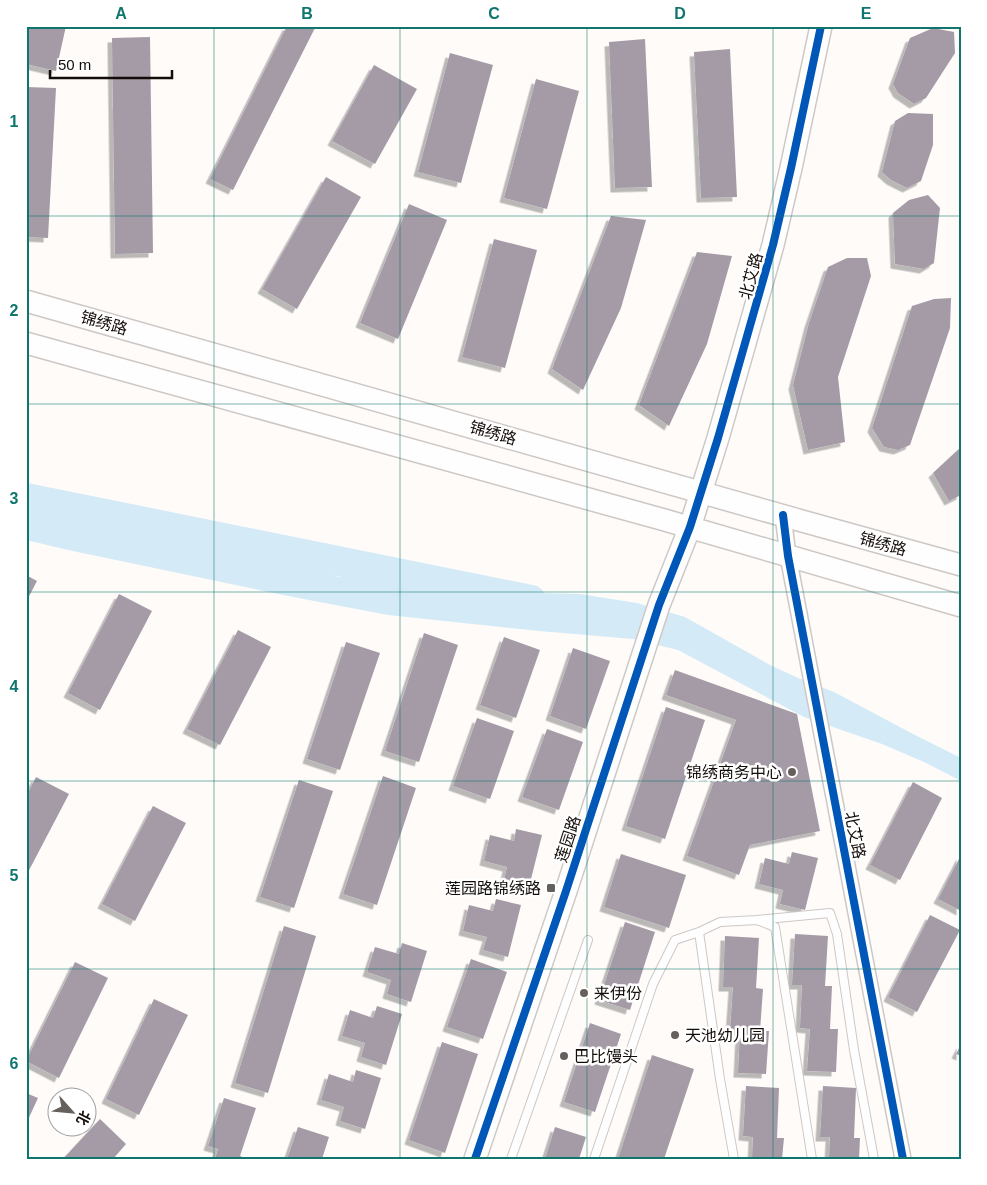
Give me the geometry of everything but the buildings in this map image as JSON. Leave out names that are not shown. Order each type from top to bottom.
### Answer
[{"type":"main road","name":"北艾路","points":[[690,528],[756,309],[773,245],[821,26]]},
{"type":"main road","name":"锦绣路","points":[[26,300],[961,565]]},
{"type":"main road","points":[[26,343],[690,528],[961,606]]},
{"type":"main road","name":"莲园路","points":[[476,1159],[659,605],[690,528]]},
{"type":"street","name":"北艾路","points":[[783,516],[788,556],[902,1159]]},
{"type":"lane","points":[[594,1159],[653,984],[675,940],[720,922],[830,913],[838,934],[854,1050],[874,1159]]},
{"type":"lane","points":[[756,920],[775,927],[812,1159]]},
{"type":"lane","points":[[699,932],[720,1079],[734,1159]]},
{"type":"lane","points":[[511,1159],[588,940]]},
{"type":"water","points":[[26,498],[292,552],[338,577],[410,575],[492,592],[580,594],[637,603],[685,617],[770,665],[834,692],[961,758],[961,781],[924,762],[882,744],[804,717],[678,650],[633,639],[388,615],[68,550],[26,540]]},
{"type":"waterway","points":[[26,498],[531,600]]},
{"type":"cycle path","points":[[475,1159],[566,891],[659,605],[690,527],[718,438],[773,245],[821,26]]},
{"type":"cycle path","points":[[783,515],[788,556],[903,1159]]},
{"type":"place","name":"锦绣商务中心","points":[[792,772]]},
{"type":"place","name":"莲园路锦绣路","points":[[551,888]]},
{"type":"place","name":"来伊份","points":[[584,993]]},
{"type":"place","name":"天池幼儿园","points":[[675,1035]]},
{"type":"place","name":"巴比馒头","points":[[564,1056]]}]
